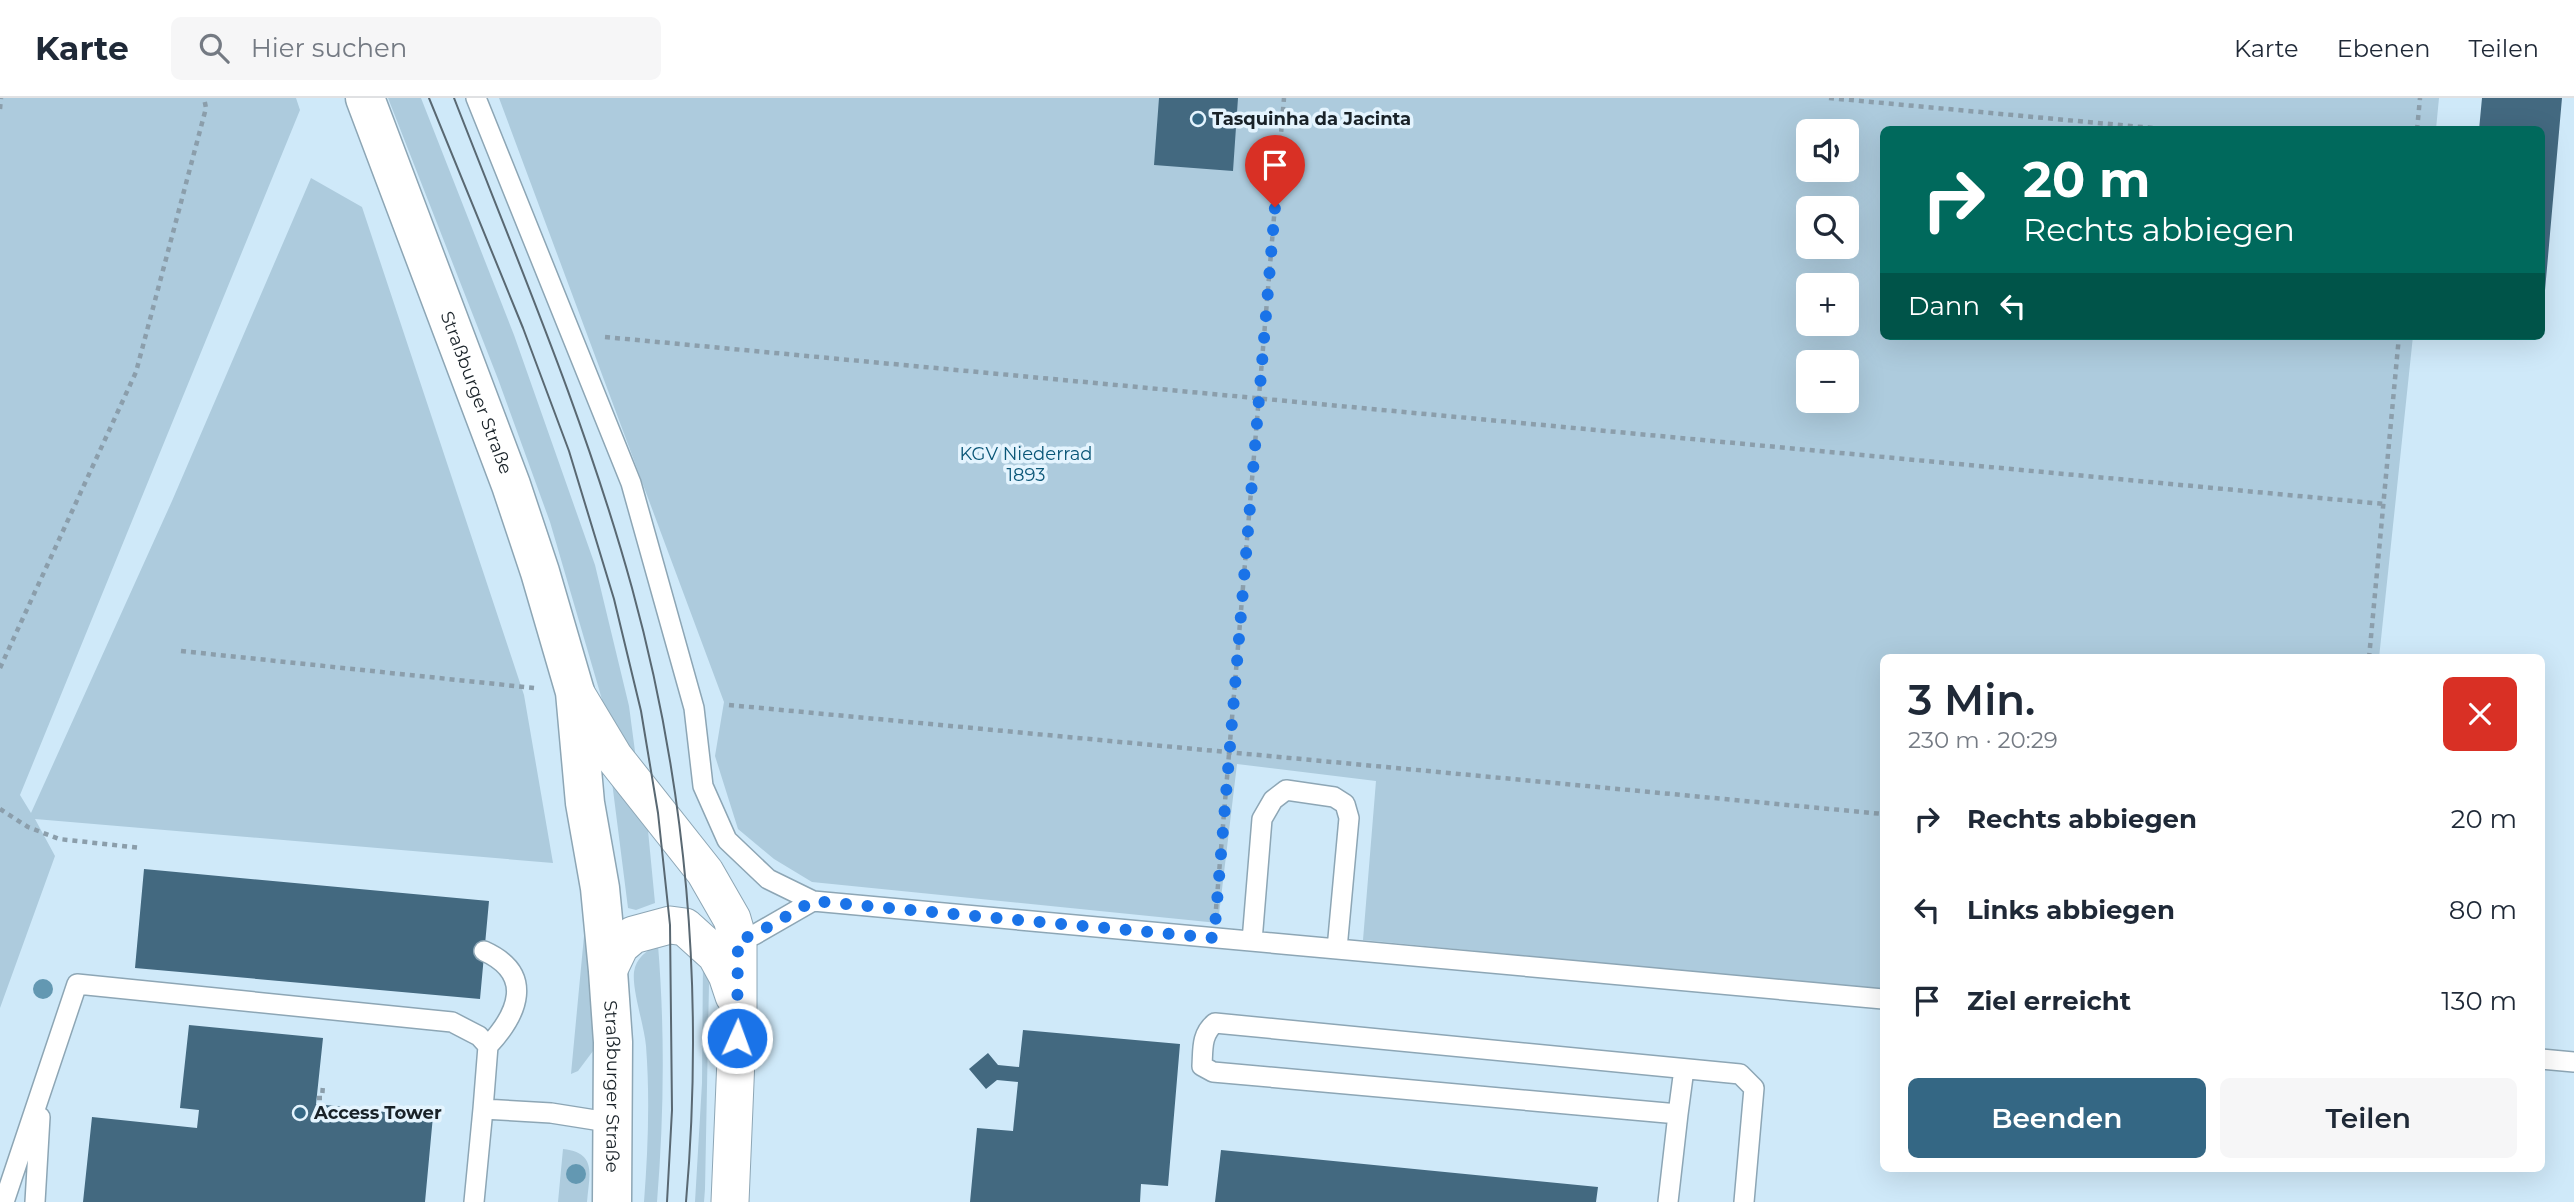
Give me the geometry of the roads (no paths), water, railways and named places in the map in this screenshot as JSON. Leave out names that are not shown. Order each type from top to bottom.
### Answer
[{"type":"main road","name":"Straßburger Straße","points":[[365,98],[540,572],[560,691],[600,888],[613,1042],[612,1202]]},
{"type":"street","name":"Straßburger Straße","points":[[560,691],[705,872],[732,919],[738,940],[738,1011],[730,1202]]},
{"type":"street","name":"Straßburger Straße","points":[[608,971],[620,946],[633,935],[670,925],[685,927],[716,956],[727,975],[738,1011]]},
{"type":"lane","points":[[476,98],[631,484],[694,708],[703,786],[727,840],[768,879],[813,901],[1880,999]]},
{"type":"lane","points":[[1252,941],[1262,819],[1273,800],[1286,790],[1334,797],[1345,804],[1349,818],[1336,949]]},
{"type":"lane","points":[[738,940],[754,935],[813,901]]},
{"type":"lane","points":[[474,1202],[488,1045],[509,1022],[516,997],[514,980],[506,966],[484,951]]},
{"type":"lane","points":[[4,1202],[77,984],[452,1022],[479,1036],[488,1045]]},
{"type":"lane","points":[[1678,1114],[1213,1072],[1202,1066],[1204,1038],[1208,1028],[1215,1023],[1740,1074],[1754,1088],[1744,1202]]},
{"type":"lane","points":[[2545,1059],[2574,1062]]},
{"type":"lane","points":[[1668,1202],[1684,1069]]},
{"type":"lane","points":[[35,1202],[42,1091]]},
{"type":"lane","points":[[483,1109],[551,1113],[614,1123]]},
{"type":"tram line","points":[[429,98],[523,328],[569,451],[614,599],[641,711],[658,813],[670,925],[672,1110],[667,1202]]},
{"type":"tram line","points":[[454,98],[594,464],[632,588],[651,663],[678,816],[686,893],[693,1047],[686,1202]]},
{"type":"place","name":"Tasquinha da Jacinta","points":[[1198,119]]},
{"type":"place","name":"Access Tower","points":[[300,1113]]},
{"type":"park label","name":"KGV Niederrad 1893","points":[[1026,464]]}]
